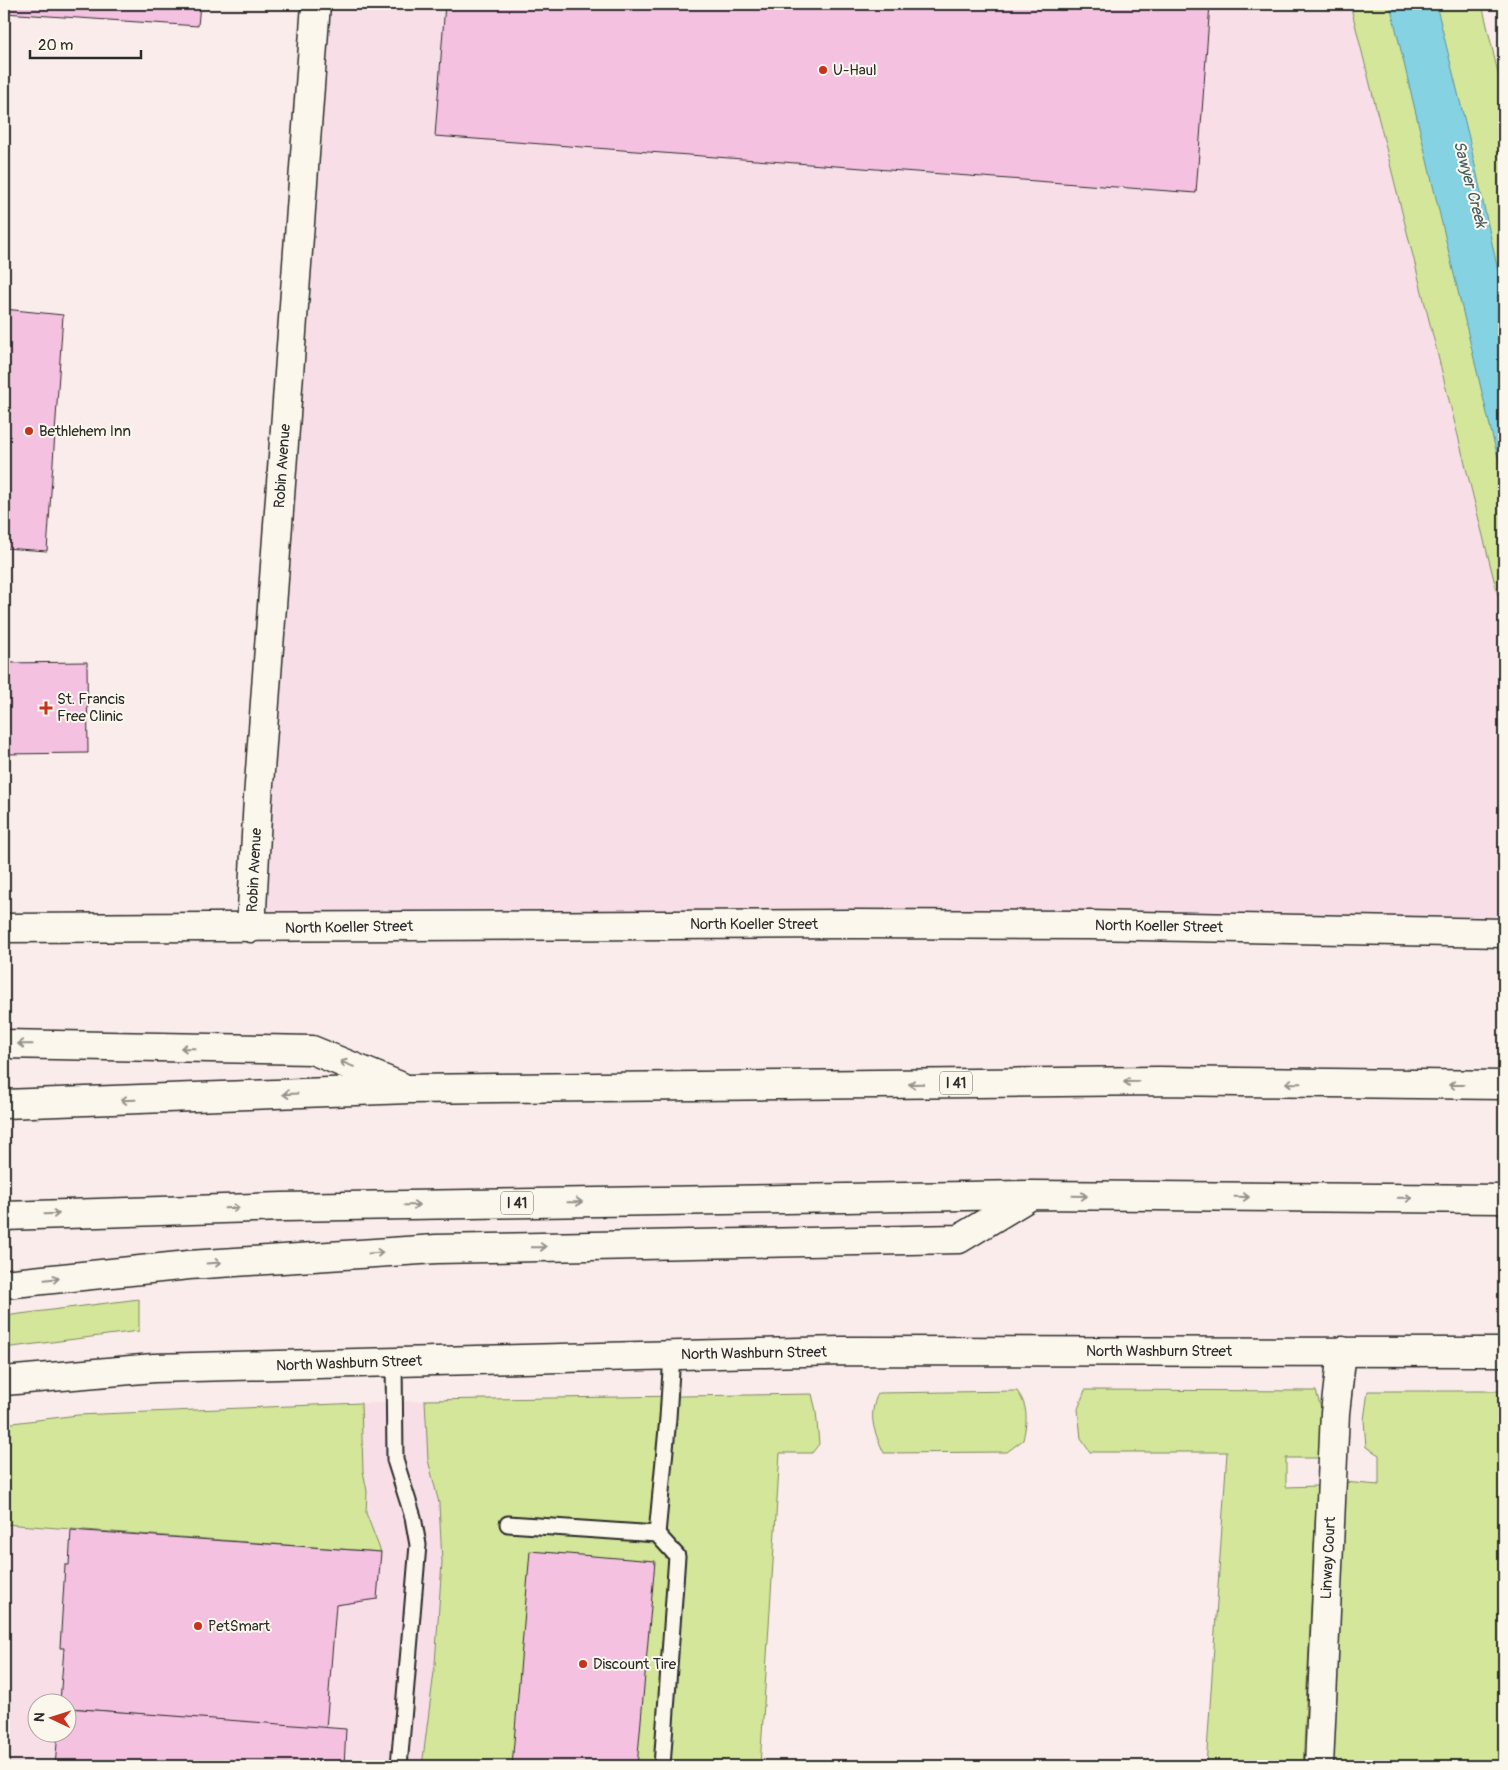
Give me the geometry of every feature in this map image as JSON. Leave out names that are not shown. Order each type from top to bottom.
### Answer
[{"type":"main road","name":"Robin Avenue","points":[[250,928],[316,4]]},
{"type":"main road","name":"North Koeller Street","points":[[4,928],[250,928],[524,924],[1070,925],[1504,933]]},
{"type":"main road","points":[[4,1044],[312,1050],[409,1089]]},
{"type":"main road","name":"I 41","points":[[4,1104],[409,1089],[1158,1081],[1504,1085]]},
{"type":"main road","points":[[4,1284],[189,1265],[436,1250],[959,1239],[1031,1195]]},
{"type":"main road","name":"I 41","points":[[4,1216],[283,1207],[1031,1195],[1504,1199]]},
{"type":"main road","name":"North Washburn Street","points":[[4,1381],[154,1368],[842,1351],[1504,1352]]},
{"type":"main road","name":"Linway Court","points":[[1319,1766],[1335,1413],[1342,1351]]},
{"type":"lane","points":[[657,1534],[672,1355]]},
{"type":"lane","points":[[394,1361],[395,1460],[413,1517],[418,1545],[399,1766]]},
{"type":"lane","points":[[508,1524],[657,1534],[677,1556],[662,1766]]},
{"type":"shaded area","points":[[316,4],[1350,4],[1482,532],[1504,533],[1504,933],[251,928]]},
{"type":"shaded area","points":[[492,1398],[466,1766],[4,1766],[4,1424],[78,1415]]},
{"type":"green space","points":[[1350,4],[1482,4],[1504,99],[1504,620]]},
{"type":"green space","points":[[139,1299],[139,1331],[4,1348],[4,1316]]},
{"type":"green space","points":[[1085,1390],[1316,1391],[1321,1408],[1319,1458],[1286,1458],[1286,1487],[1317,1486],[1303,1766],[1206,1766],[1227,1452],[1090,1452],[1081,1439],[1078,1409]]},
{"type":"green space","points":[[1017,1391],[1024,1403],[1026,1415],[1023,1440],[1007,1452],[884,1453],[873,1423],[873,1409],[878,1393]]},
{"type":"green space","points":[[1368,1391],[1504,1391],[1504,1766],[1332,1766],[1343,1482],[1379,1485],[1379,1455],[1366,1447],[1364,1420]]},
{"type":"green space","points":[[812,1394],[816,1411],[819,1444],[812,1453],[780,1453],[760,1766],[422,1766],[435,1664],[442,1562],[439,1503],[428,1460],[425,1400]]},
{"type":"green space","points":[[361,1403],[363,1471],[367,1491],[366,1513],[381,1552],[4,1524],[4,1424],[78,1415]]},
{"type":"water","name":"Sawyer Creek","points":[[1390,4],[1436,4],[1469,138],[1504,298],[1504,478],[1493,439]]},
{"type":"building","points":[[4,4],[200,4],[198,26],[4,13]]},
{"type":"building","name":"U-Haul","points":[[445,4],[1210,4],[1196,193],[435,136]]},
{"type":"building","name":"Bethlehem Inn","points":[[4,309],[63,315],[47,551],[4,548]]},
{"type":"building","name":"St. Francis Free Clinic","points":[[87,662],[88,753],[4,754],[4,663]]},
{"type":"building","name":"PetSmart","points":[[71,1530],[381,1552],[377,1599],[336,1605],[326,1729],[78,1709],[78,1692],[61,1692],[64,1648],[60,1648],[65,1565],[69,1565]]},
{"type":"building","name":"Discount Tire","points":[[530,1551],[655,1561],[637,1766],[512,1766]]},
{"type":"building","points":[[78,1709],[346,1729],[344,1766],[55,1766],[57,1742],[78,1742]]},
{"type":"place","name":"U-Haul","points":[[823,70]]},
{"type":"place","name":"Bethlehem Inn","points":[[29,431]]},
{"type":"place","name":"St. Francis Free Clinic","points":[[46,708]]},
{"type":"place","name":"PetSmart","points":[[198,1626]]},
{"type":"place","name":"Discount Tire","points":[[583,1664]]}]
